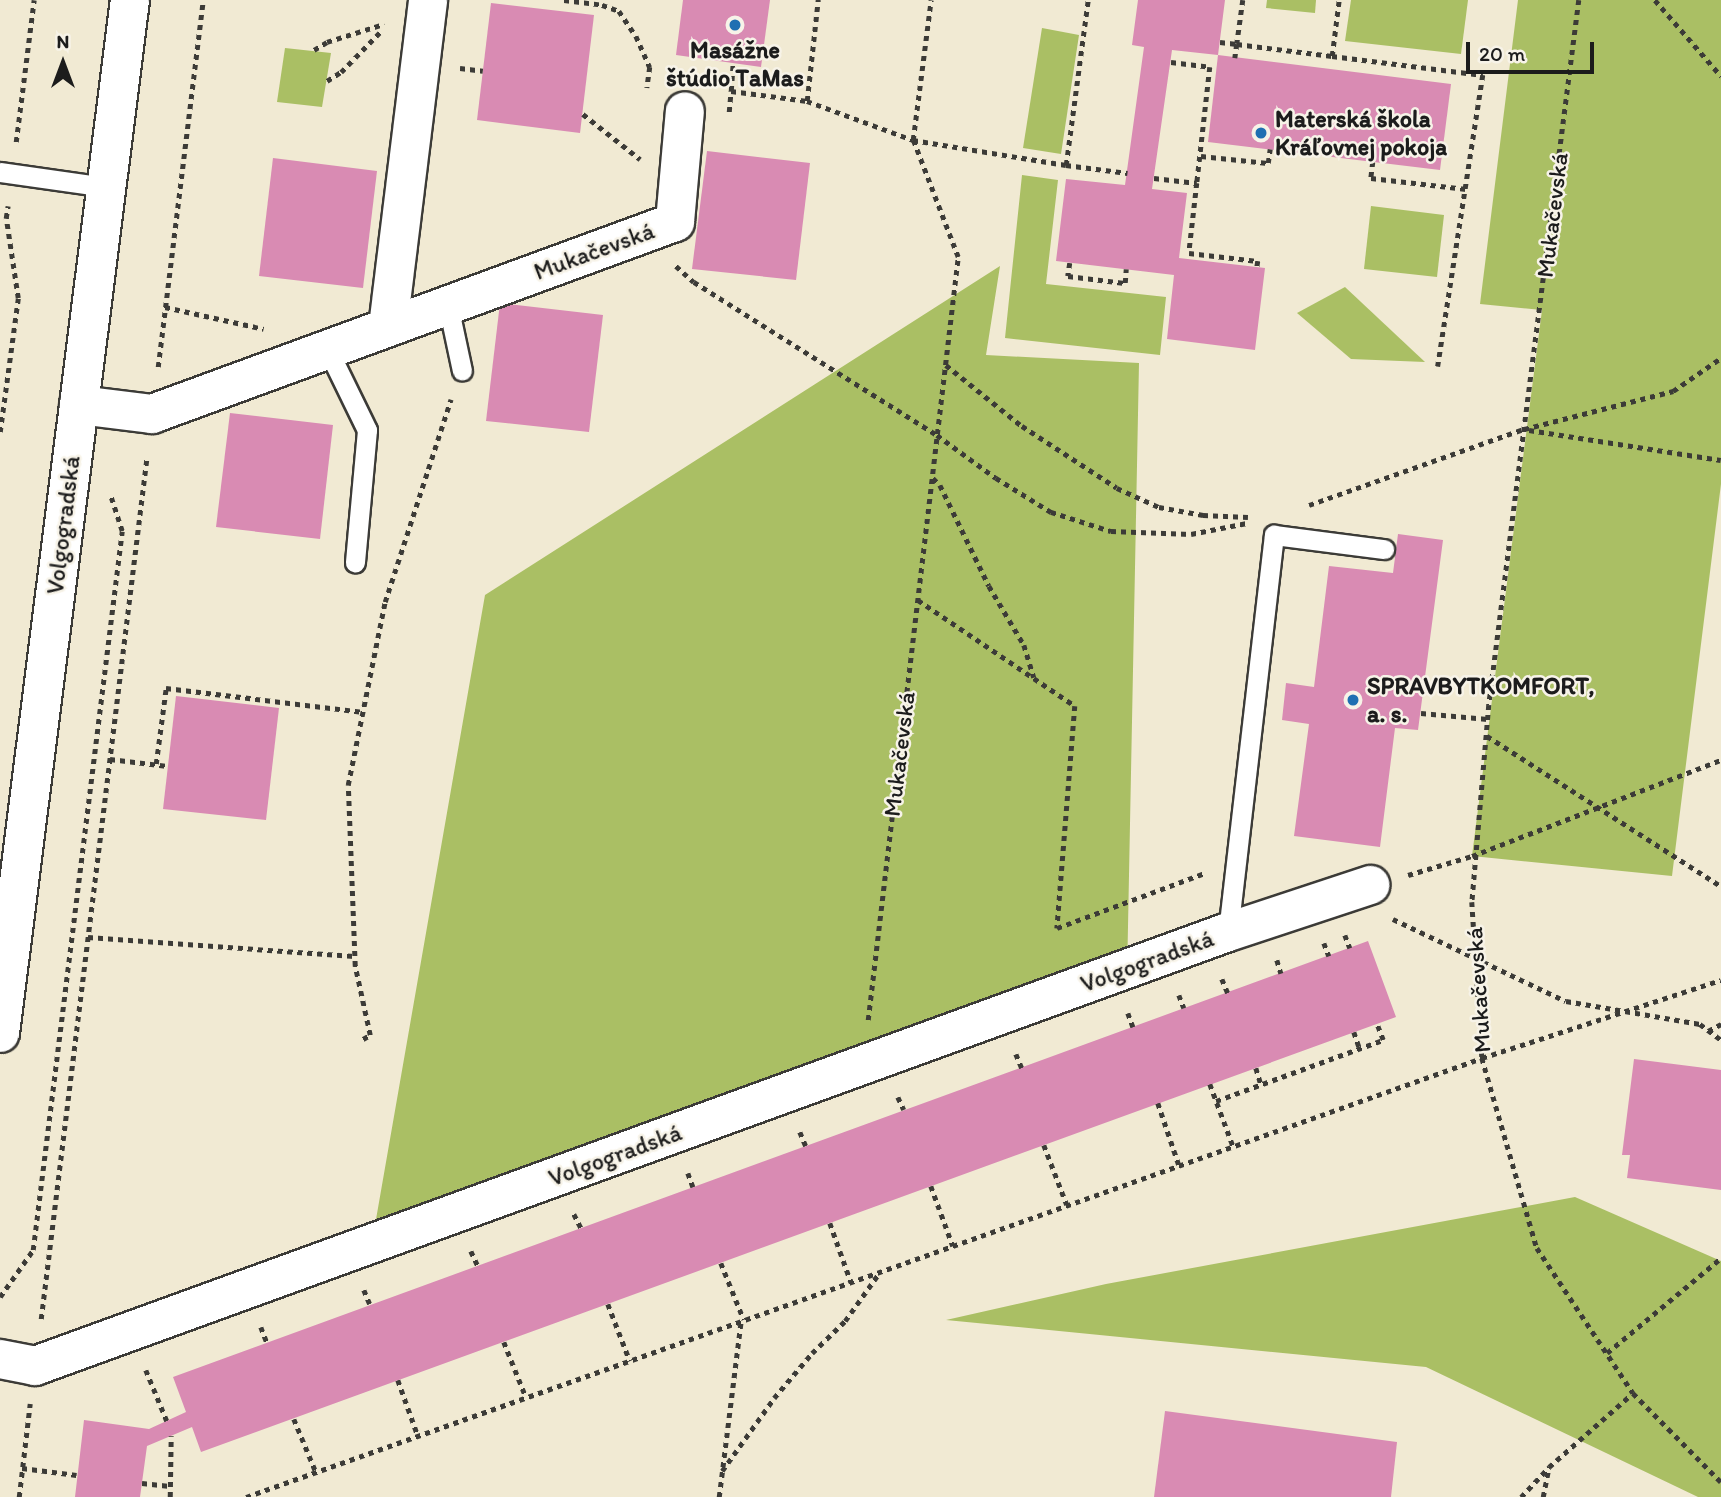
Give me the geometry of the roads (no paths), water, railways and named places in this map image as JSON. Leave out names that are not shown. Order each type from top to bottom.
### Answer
[{"type":"street","name":"Volgogradská","points":[[0,1033],[10,862],[79,405],[131,0]]},
{"type":"street","points":[[388,327],[428,0]]},
{"type":"street","name":"Mukačevská","points":[[79,405],[152,414],[675,222],[685,111]]},
{"type":"street","name":"Volgogradská","points":[[18,1363],[130,1331],[1228,932],[1370,885]]},
{"type":"lane","points":[[6,173],[106,187]]},
{"type":"lane","points":[[448,305],[462,371]]},
{"type":"lane","points":[[328,349],[367,430],[355,562]]},
{"type":"lane","name":"Volgogradská","points":[[1228,932],[1274,535],[1384,549]]},
{"type":"place","name":"Masážne štúdio TaMas","points":[[735,25]]},
{"type":"place","name":"Materská škola Kráľovnej pokoja","points":[[1261,133]]},
{"type":"place","name":"SPRAVBYTKOMFORT, a. s.","points":[[1353,700]]}]
